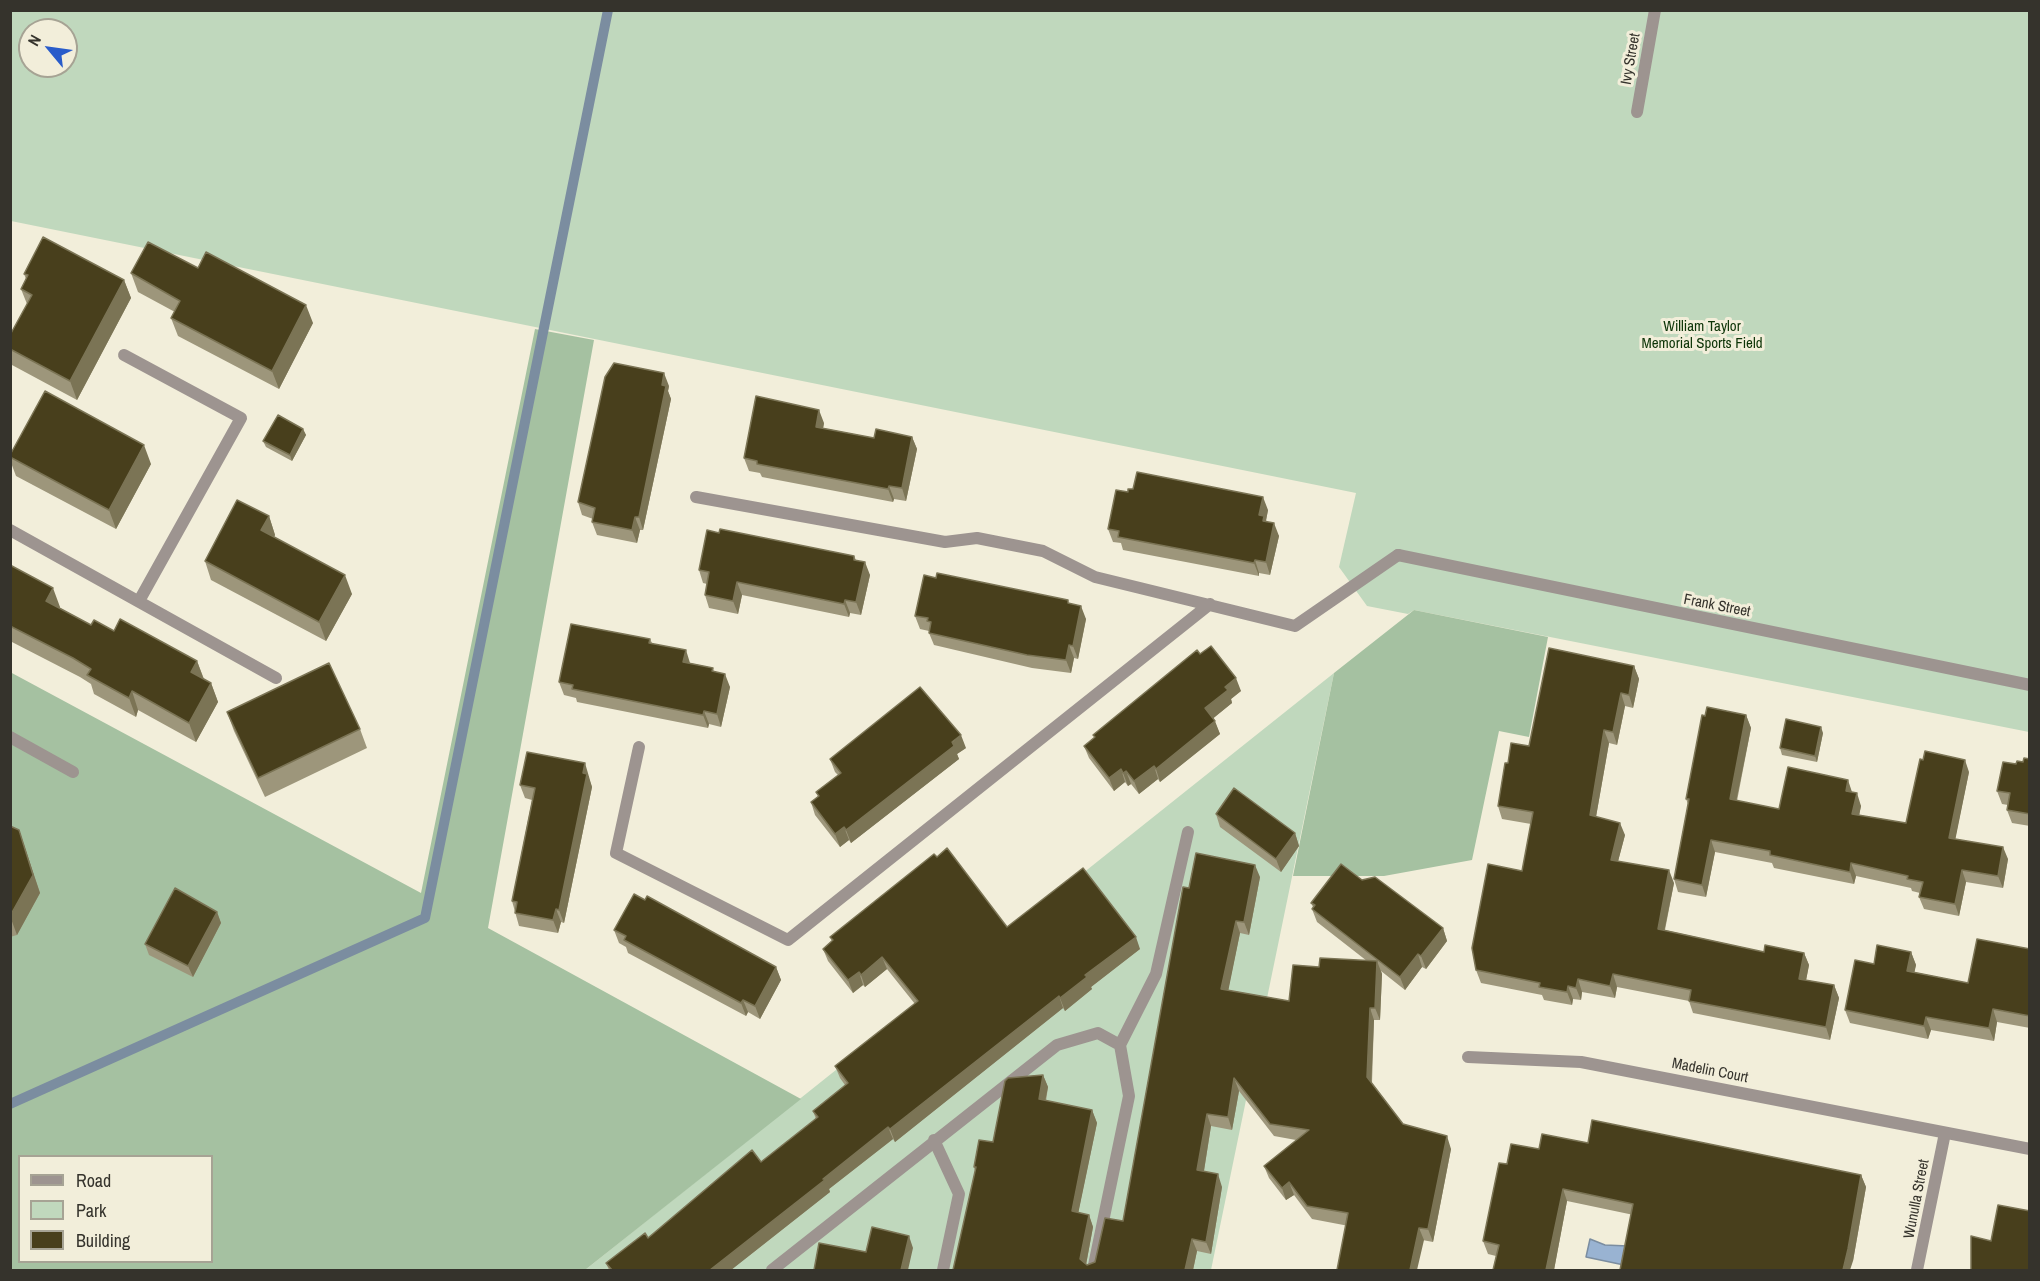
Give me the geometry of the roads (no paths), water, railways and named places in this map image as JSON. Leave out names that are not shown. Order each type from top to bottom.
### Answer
[{"type":"street","name":"Ivy Street","points":[[1637,112],[1654,10]]},
{"type":"street","points":[[124,355],[241,418],[139,600]]},
{"type":"street","points":[[696,497],[945,542],[977,538],[1043,551],[1095,577],[1210,604]]},
{"type":"street","points":[[10,530],[276,678]]},
{"type":"street","name":"Frank Street","points":[[1210,604],[1295,626],[1398,555],[2030,685]]},
{"type":"street","points":[[639,747],[616,854],[788,940],[1210,604]]},
{"type":"street","points":[[10,737],[73,772]]},
{"type":"street","points":[[1093,1270],[1129,1096],[1120,1045],[1156,974],[1188,832]]},
{"type":"street","points":[[772,1270],[1057,1045],[1098,1034],[1120,1045]]},
{"type":"street","name":"Madelin Court","points":[[1468,1057],[1581,1062],[2030,1149]]},
{"type":"street","name":"Wunulla Street","points":[[1917,1270],[1945,1133]]},
{"type":"street","points":[[934,1140],[959,1194],[943,1270]]},
{"type":"water","points":[[1590,1239],[1605,1245],[1628,1246],[1624,1265],[1586,1257]]},
{"type":"waterway","points":[[10,1104],[425,918],[608,10]]},
{"type":"park label","name":"William Taylor Memorial Sports Field","points":[[1702,336]]}]
